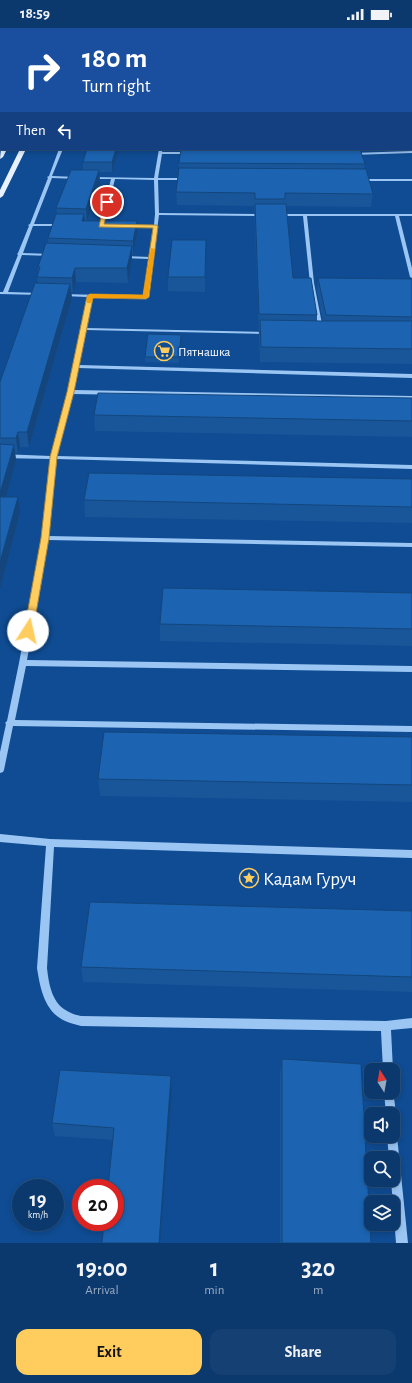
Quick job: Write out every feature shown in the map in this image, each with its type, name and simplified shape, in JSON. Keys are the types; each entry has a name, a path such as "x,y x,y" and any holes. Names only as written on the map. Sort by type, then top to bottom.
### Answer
{"main road":[{"path":"0,196 23,150"}],"street":[{"path":"44,294 2,293 61,150"},
{"path":"59,295 146,297 156,226 156,179 161,151 192,153"},
{"path":"348,154 412,152"},
{"path":"49,177 188,179"},
{"path":"101,226 113,178"},
{"path":"356,180 412,180"},
{"path":"157,214 266,215"},
{"path":"273,215 412,215"},
{"path":"305,215 312,283 321,334 314,334"},
{"path":"397,215 412,277"},
{"path":"30,225 69,226"},
{"path":"93,226 109,226"},
{"path":"124,226 156,226"},
{"path":"19,254 58,255"},
{"path":"120,257 151,258"},
{"path":"312,283 320,283"},
{"path":"0,770 23,663 45,538 54,457 71,392 90,296"},
{"path":"84,329 274,333"},
{"path":"76,366 412,376"},
{"path":"71,392 412,398"},
{"path":"0,456 412,467"},
{"path":"45,538 412,545"},
{"path":"23,663 412,669"},
{"path":"9,723 412,729"},
{"path":"0,838 50,843 412,854"},
{"path":"50,843 42,968 44,987 52,1004 64,1015 81,1021 386,1026 412,1023"},
{"path":"386,1026 388,1063"},
{"path":"393,1143 402,1243"}],"building":[{"path":"87,150 116,150 112,162 83,162"},
{"path":"181,150 360,150 365,164 179,163"},
{"path":"179,168 366,169 373,194 285,193 285,199 255,199 255,193 176,192"},
{"path":"71,170 99,170 86,209 56,208"},
{"path":"255,204 286,204 293,278 311,278 317,315 259,314"},
{"path":"56,214 84,214 82,221 137,221 133,241 48,238"},
{"path":"172,240 206,240 205,277 168,277"},
{"path":"46,243 132,246 127,268 75,268 72,278 37,277 40,267 38,267"},
{"path":"318,278 412,279 412,317 326,315"},
{"path":"35,283 70,284 27,432 18,432 16,438 0,438 0,382"},
{"path":"260,320 412,321 412,349 261,347"},
{"path":"148,334 181,335 179,357 145,357"},
{"path":"98,393 412,398 412,421 94,415"},
{"path":"0,444 14,445 0,493"},
{"path":"89,473 412,479 412,507 84,500"},
{"path":"0,497 18,497 0,562"},
{"path":"163,588 412,593 412,629 160,624"},
{"path":"104,732 412,737 412,785 98,779"},
{"path":"90,902 412,911 412,977 81,967"},
{"path":"282,1059 361,1064 364,1143 365,1143 366,1151 364,1151 364,1187 368,1187 368,1195 364,1195 364,1231 370,1231 371,1243 282,1243"},
{"path":"60,1070 171,1076 159,1243 102,1243 103,1231 124,1231 124,1179 109,1179 114,1128 52,1123"}],"slow traffic":[{"path":"89,301 90,296 146,297 153,249"}],"place":[{"name":"Пятнашка","path":"164,351"},
{"name":"Кадам Гуруч","path":"249,878"}],"route":[{"path":"28,631 45,538 54,457 71,392 90,296 146,297 156,226 101,226 107,202"}]}
